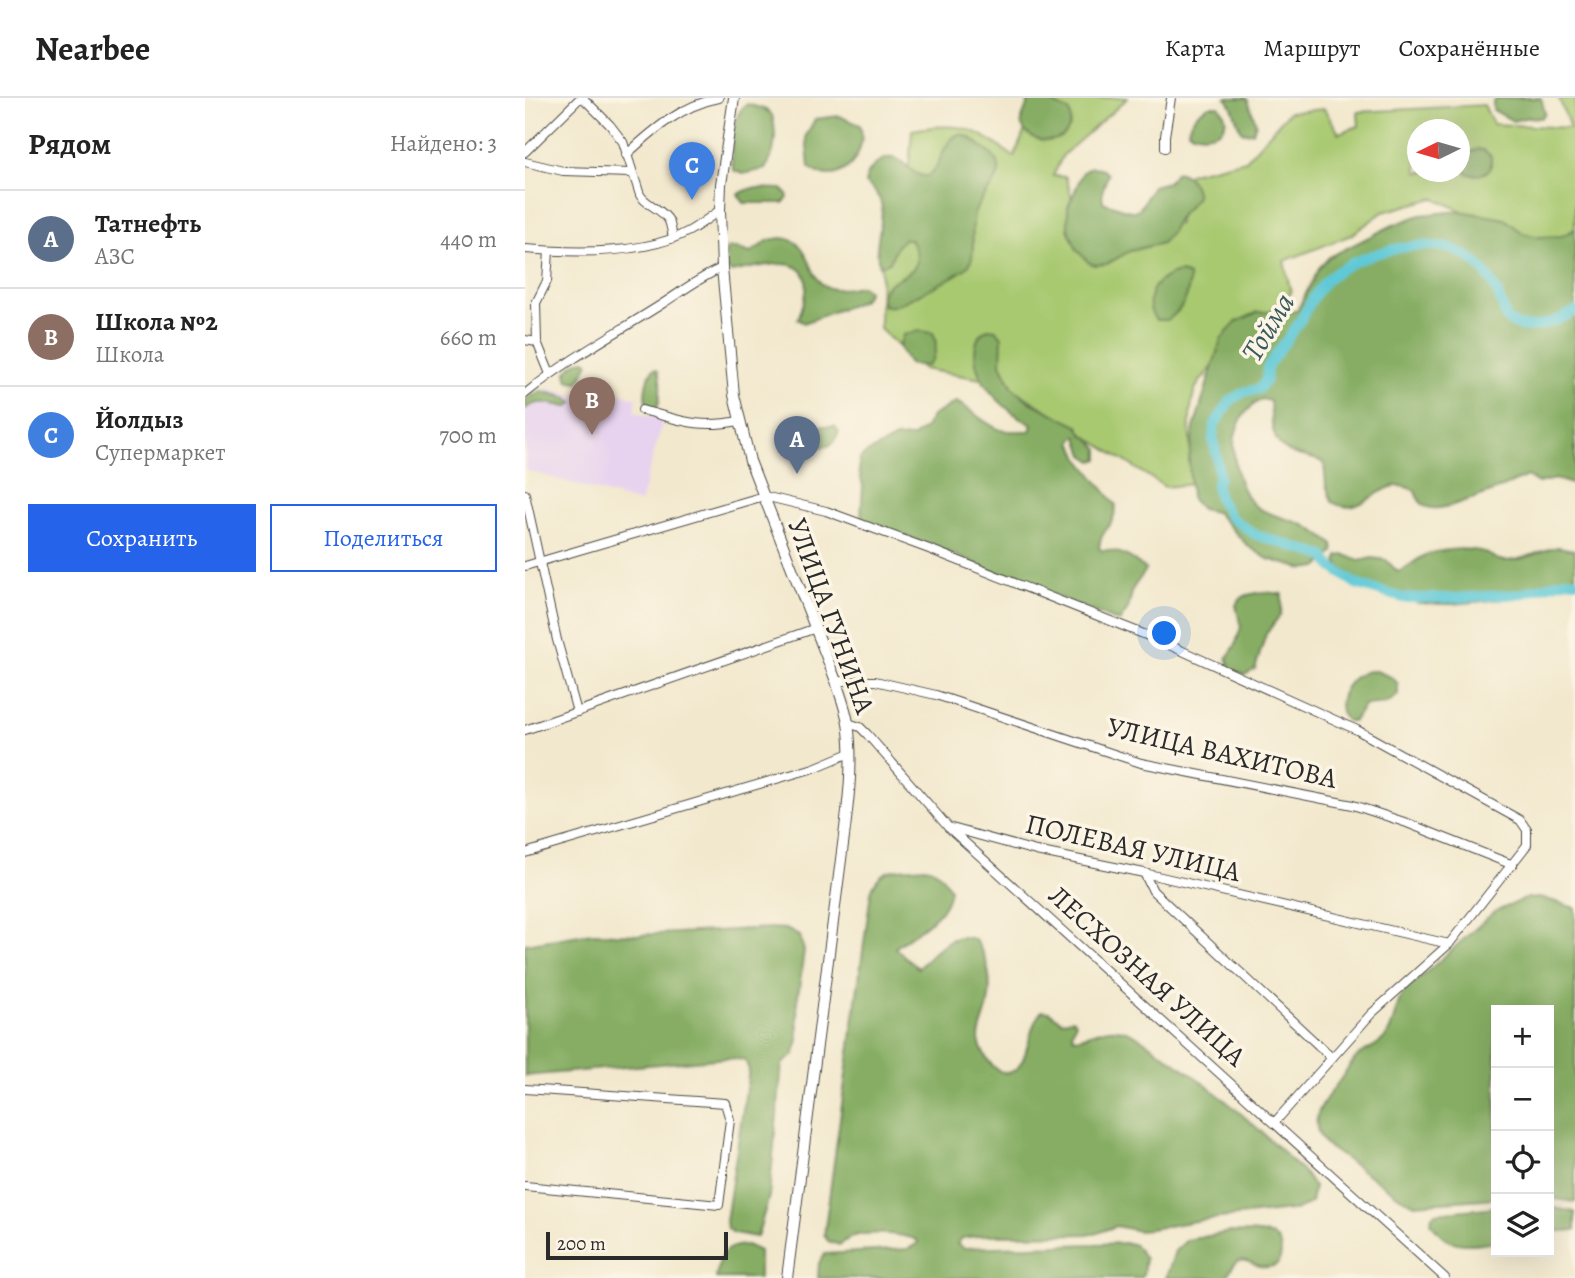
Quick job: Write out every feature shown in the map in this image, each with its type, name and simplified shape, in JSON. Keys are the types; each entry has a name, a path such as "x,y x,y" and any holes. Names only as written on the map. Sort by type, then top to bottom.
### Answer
{"main road":[{"name":"УЛИЦА ГУНИНА","path":"734,98 721,184 720,210 730,366 739,421 750,461 836,681 848,723 850,753 845,833 787,1278"}],"street":[{"path":"525,152 581,98 610,125 623,142 631,173 645,202 664,214 674,238"},
{"path":"626,155 658,125 707,100 719,98"},
{"path":"1165,148 1171,98"},
{"path":"525,162 563,170 631,173"},
{"path":"525,249 586,253 624,249 674,238 720,210"},
{"path":"549,251 547,281 536,303 537,342 550,374"},
{"path":"525,394 589,347 722,268"},
{"path":"525,341 537,342"},
{"path":"642,410 696,424 739,421"},
{"path":"525,494 538,562 577,712"},
{"path":"525,566 764,496 798,502 941,554 1156,639 1357,730 1520,820 1527,830 1528,841 1513,865 1449,944 1371,1014 1275,1122"},
{"path":"525,730 816,628"},
{"name":"УЛИЦА ВАХИТОВА","path":"836,681 875,681 936,695 1141,764 1353,806 1407,823 1513,865"},
{"path":"848,723 860,727 867,734 948,827"},
{"path":"525,853 814,768 850,753"},
{"name":"ПОЛЕВАЯ УЛИЦА","path":"948,827 1036,850 1449,944"},
{"name":"ЛЕСХОЗНАЯ УЛИЦА","path":"948,827 1445,1278"},
{"path":"1144,873 1153,891 1332,1058"},
{"path":"525,1089 725,1103 730,1120 719,1205 525,1186"}],"shaded area":[{"path":"594,386 637,398 634,412 663,420 640,503 525,470 525,405 547,388 589,399"}],"green space":[{"path":"1030,98 1052,98 1057,106 1070,112 1070,124 1066,133 1059,138 1039,140 1024,130 1021,121"},
{"path":"1038,98 1128,98 1063,155 1053,176 1066,177 1079,225 1127,241 1179,224 1178,182 1191,173 1246,160 1289,112 1324,109 1339,133 1359,126 1358,112 1484,105 1493,124 1570,128 1559,98 1575,98 1575,263 1434,198 1383,212 1351,235 1284,261 1291,293 1222,357 1194,392 1190,426 1194,484 1165,487 1004,383 923,369 880,329 881,260 908,179 912,130 956,127 988,139 1014,157"},
{"path":"1226,98 1247,98 1256,123 1253,132 1243,133"},
{"path":"1498,98 1541,98 1545,113 1541,118 1529,117 1513,121 1493,110 1493,102"},
{"path":"748,104 772,115 774,143 765,169 743,174 733,170 732,144 738,116"},
{"path":"1209,106 1219,106 1224,114 1223,127 1212,134 1204,135 1188,131 1195,116"},
{"path":"839,116 860,125 860,148 855,159 840,173 820,173 809,167 806,136 815,119"},
{"path":"959,134 971,139 993,156 999,172 975,212 969,265 945,281 893,306 883,305 882,294 887,286 911,271 916,264 916,254 910,239 904,239 896,247 890,262 880,266 877,255 882,211 875,192 865,183 866,178 877,163 888,158 899,160 915,173 928,176 937,166 949,142"},
{"path":"1483,150 1491,156 1491,168 1479,175 1470,174 1471,152"},
{"path":"1091,167 1100,168 1108,174 1102,192 1103,202 1128,211 1138,210 1153,186 1168,182 1176,172 1191,180 1197,197 1179,217 1162,243 1130,251 1107,264 1095,265 1089,263 1077,250 1068,229 1068,207 1083,172"},
{"path":"752,188 782,189 788,198 783,203 744,203 738,194"},
{"path":"1460,211 1505,219 1523,233 1538,237 1562,236 1575,229 1575,485 1555,479 1538,483 1527,476 1486,494 1439,508 1424,505 1415,491 1403,486 1392,487 1355,506 1344,506 1332,502 1326,485 1324,463 1289,452 1277,441 1272,427 1270,401 1262,399 1245,413 1235,435 1234,455 1238,477 1246,496 1257,507 1309,528 1333,544 1334,552 1318,567 1303,569 1268,559 1248,546 1216,512 1201,509 1191,498 1189,459 1194,428 1221,339 1236,322 1258,312 1297,311 1319,268 1329,257 1391,226 1420,215"},
{"path":"769,240 792,240 799,245 821,283 837,289 862,286 868,291 865,297 859,302 804,323 798,319 806,292 806,278 800,269 780,264 731,272 726,268 728,248 750,253"},
{"path":"1181,272 1189,276 1184,301 1177,312 1167,320 1156,320 1150,304 1153,289 1164,278"},
{"path":"988,329 996,330 1002,337 1001,364 1013,388 1030,402 1078,426 1083,435 1099,449 1099,459 1093,461 1084,455 1078,437 1072,442 1079,458 1116,505 1099,548 1125,555 1146,570 1133,588 1128,609 1119,622 935,547 867,524 861,515 863,486 859,471 860,459 896,438 913,437 925,428 932,416 956,402 1001,430 1030,431 1032,425 991,393 978,370 976,345 980,335"},
{"path":"919,331 933,333 935,337 934,355 927,366 909,364 899,347 903,335"},
{"path":"586,360 589,363 579,382 568,381 566,374 570,369"},
{"path":"654,369 659,373 660,383 656,409 647,405 645,396 647,381"},
{"path":"541,391 568,398 573,403 567,407 540,403 525,409 525,400"},
{"path":"801,420 819,426 835,426 839,432 834,442 828,446 816,447 811,436 785,439 782,437 783,426 789,421"},
{"path":"1558,547 1575,550 1575,583 1543,587 1505,599 1451,604 1419,603 1374,593 1337,562 1338,556 1345,555 1360,561 1372,558 1386,560 1398,572 1426,555 1445,550 1480,551 1505,561"},
{"path":"1263,592 1282,594 1281,614 1266,634 1255,669 1245,675 1231,669 1227,658 1235,646 1241,627 1236,605 1244,597"},
{"path":"1376,671 1393,678 1398,684 1398,695 1386,703 1364,705 1354,721 1347,721 1340,708 1347,686 1358,675"},
{"path":"925,867 934,870 943,878 950,889 948,899 929,923 895,948 918,968 943,944 951,940 966,937 975,940 984,955 990,981 989,999 979,1039 986,1058 996,1069 1009,1072 1020,1065 1037,1017 1042,1011 1049,1012 1062,1021 1073,1019 1076,1022 1072,1032 1074,1038 1111,1029 1128,1032 1144,1040 1197,1079 1235,1108 1270,1140 1304,1173 1314,1187 1311,1202 1299,1209 1201,1220 1139,1231 1116,1226 1095,1234 986,1235 962,1238 957,1244 964,1248 1128,1243 1135,1245 1145,1258 1143,1275 1140,1278 818,1278 819,1263 825,1254 908,1249 918,1243 917,1240 904,1236 868,1234 854,1236 839,1245 828,1241 824,1235 871,892 875,883 885,873"},
{"path":"1527,898 1543,898 1575,908 1575,1202 1554,1199 1554,1005 1491,1005 1491,1198 1414,1204 1327,1146 1317,1128 1319,1112 1354,1059 1387,1035 1402,994 1494,912"},
{"path":"786,929 799,936 804,950 797,1003 798,1040 794,1055 782,1064 769,1196 757,1237 734,1233 727,1229 726,1221 749,1070 745,1060 727,1058 525,1076 525,944 592,933 639,935"},
{"path":"1491,1207 1491,1242 1459,1244 1444,1237 1431,1222 1435,1213"},
{"path":"1554,1208 1575,1212 1575,1230 1554,1232"},
{"path":"1230,1232 1268,1234 1275,1238 1280,1244 1281,1252 1278,1264 1262,1267 1243,1260 1237,1261 1227,1278 1166,1278 1175,1251 1187,1240"},
{"path":"746,1245 759,1251 759,1278 716,1278 723,1253 732,1247"}],"waterway":[{"name":"Тойма","path":"1575,311 1541,325 1531,327 1513,324 1506,318 1499,296 1489,278 1465,255 1449,248 1412,246 1367,257 1337,271 1321,287 1267,368 1266,380 1259,389 1244,392 1230,401 1214,426 1213,440 1219,477 1216,485 1219,498 1230,517 1256,535 1324,556 1332,567 1356,584 1403,598 1455,598 1520,594 1566,580 1575,581"}],"place":[{"name":"Йолдыз","path":"692,200"},
{"name":"Школа №2","path":"592,435"},
{"name":"Татнефть","path":"797,474"}]}
